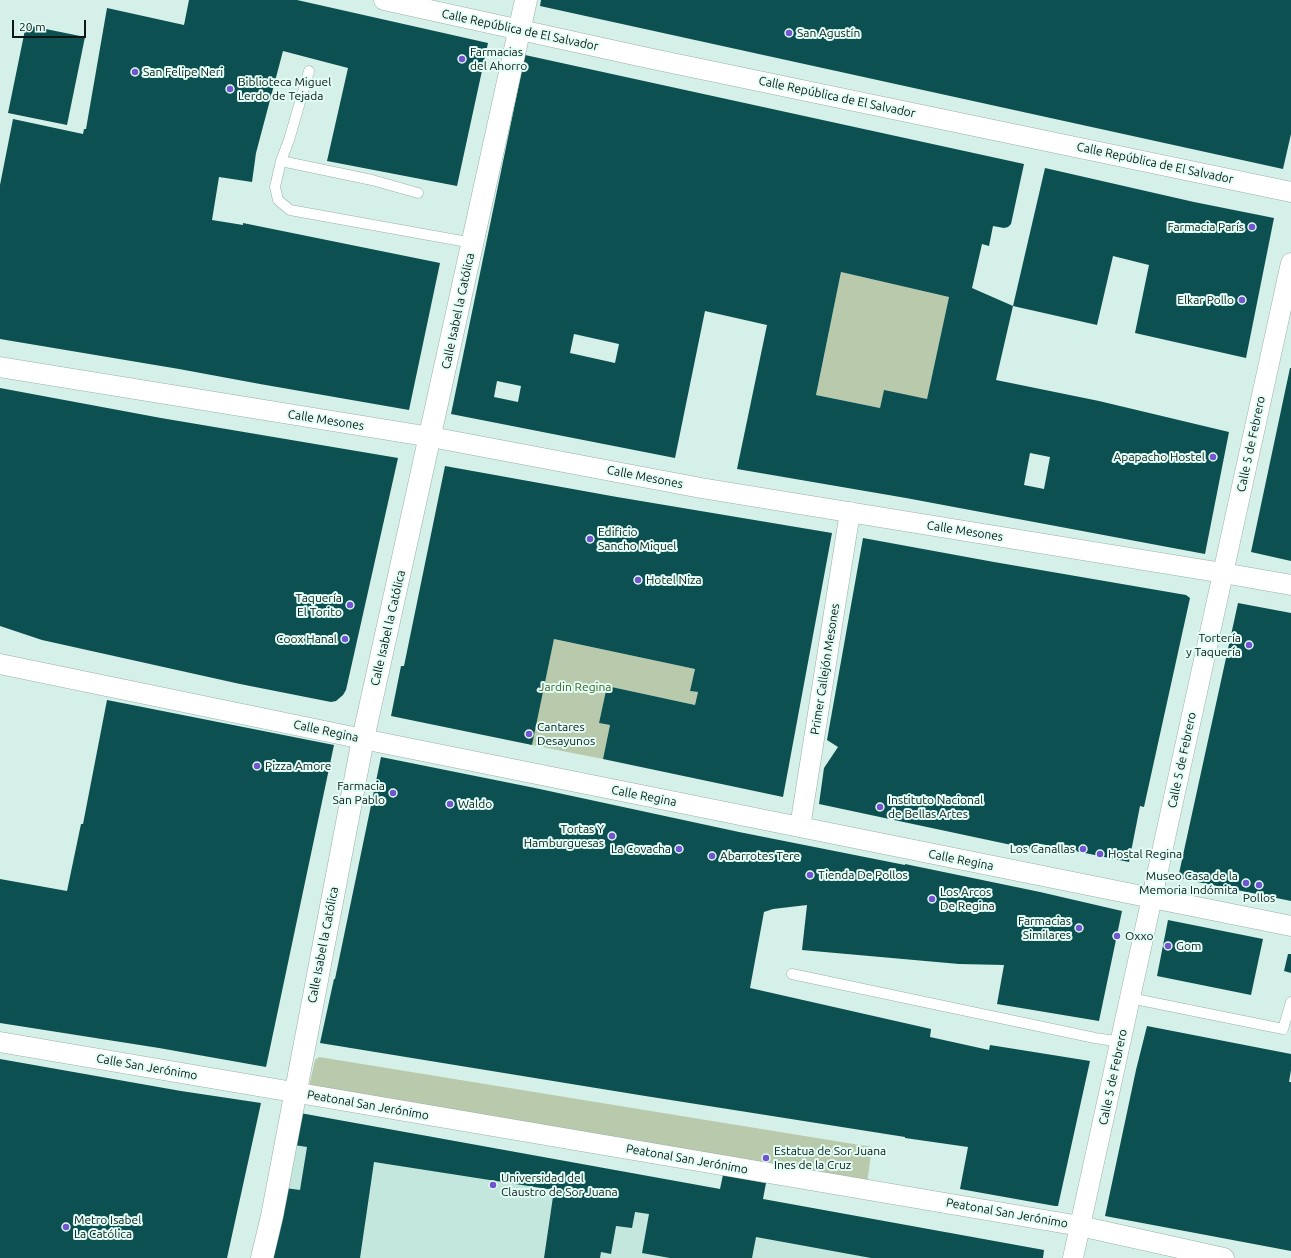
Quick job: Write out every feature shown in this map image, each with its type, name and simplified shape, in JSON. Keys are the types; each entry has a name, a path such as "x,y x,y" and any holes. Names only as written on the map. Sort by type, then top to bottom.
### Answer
{"street":[{"name":"Calle República de El Salvador","path":"384,0 648,58 1291,192"},
{"name":"Calle Isabel la Católica","path":"262,1258 272,1216 363,739 431,437 526,0"},
{"name":"Calle 5 de Febrero","path":"1073,1258 1291,263"},
{"name":"Calle Mesones","path":"0,367 431,437 701,488 1291,585"},
{"name":"Primer Callejón Mesones","path":"800,827 850,512"},
{"name":"Calle Regina","path":"0,655 9,666 1291,926"},
{"name":"Calle San Jerónimo","path":"0,1042 295,1092"},
{"name":"Peatonal San Jerónimo","path":"295,1092 1080,1226"},
{"path":"1080,1226 1224,1258"}],"lane":[{"path":"309,71 275,187 278,200 290,210 473,243"},
{"path":"282,161 378,182 418,193"},
{"path":"792,974 1095,1038 1121,1042"},
{"path":"1130,998 1284,1029 1291,1002"}],"shaded area":[{"name":"Universidad del Claustro de Sor Juana","path":"300,1113 720,1189 723,1175 763,1199 1044,1250 1043,1258 272,1258"}],"green space":[{"path":"841,272 949,297 927,399 884,391 880,408 816,395"},
{"name":"Jardin Regina","path":"554,639 695,669 690,691 698,692 695,705 607,686 599,723 610,725 603,759 532,745"},
{"path":"319,1057 872,1147 865,1198 307,1096 315,1060"}],"building":[{"path":"189,0 297,0 488,43 457,186 327,161 348,68 283,51 256,153 252,182 219,177 212,220 243,225 243,223 440,263 409,410 0,339 0,185 13,119 83,134 84,129 86,129 107,8 184,25"},
{"path":"541,0 1291,0 1291,134 1283,169 540,6"},
{"path":"26,25 85,37 67,125 8,113"},
{"path":"525,55 1024,164 1011,224 1004,228 993,226 989,246 982,244 972,288 1013,306 996,380 1099,401 1229,432 1205,554 906,498 737,469 767,325 705,311 675,458 451,414","holes":["841,272 949,297 927,399 884,390 880,408 816,395","574,334 619,344 615,363 570,353","497,381 521,386 518,402 494,397","1030,453 1050,457 1044,489 1024,485"]},
{"path":"1045,168 1194,202 1274,218 1246,358 1135,333 1149,265 1113,256 1097,325 1013,306"},
{"path":"1291,368 1291,561 1251,552"},
{"path":"0,388 161,418 398,458 346,690 343,695 336,701 331,702 240,684 42,640 0,626"},
{"path":"445,466 617,497 832,533 783,797 603,759 610,725 599,723 607,686 695,705 698,692 690,691 695,669 554,639 532,745 391,716 401,666 404,666"},
{"path":"863,538 1186,595 1190,598 1144,807 1140,806 1129,862 1036,843 1035,850 819,804 824,768 838,747 827,740"},
{"path":"1238,603 1291,613 1291,901 1178,878"},
{"path":"107,700 334,745 266,1067 159,1048 0,1023 0,879 67,891 81,824 83,824"},
{"path":"381,757 535,788 739,832 1040,892 1122,911 1099,1021 997,1004 1004,965 959,964 802,950 807,905 773,909 764,912 750,988 931,1029 930,1037 989,1050 990,1045 1090,1061 1058,1206 960,1189 968,1147 320,1043 335,979"},
{"path":"1168,920 1263,939 1251,995 1157,976"},
{"path":"1288,954 1291,954 1291,973 1284,971"},
{"path":"1147,1026 1291,1054 1289,1082 1291,1082 1291,1251 1105,1216 1136,1070"},
{"path":"0,1059 181,1091 261,1103 227,1258 0,1258"},
{"name":"Universidad del Claustro de Sor Juana","path":"300,1113 720,1189 723,1175 766,1183 763,1199 1044,1250 1043,1258 871,1258 756,1237 752,1258 670,1258 642,1253 649,1214 635,1212 632,1228 616,1226 611,1254 601,1252 600,1258 544,1258 554,1190 374,1162 360,1258 272,1258 285,1188 300,1190 307,1147 294,1145"}],"place":[{"name":"San Agustín","path":"789,33"},
{"name":"Farmacias del Ahorro","path":"462,59"},
{"name":"San Felipe Neri","path":"135,72"},
{"name":"Biblioteca Miguel Lerdo de Tejada","path":"230,89"},
{"name":"Farmacia París","path":"1252,227"},
{"name":"Elkar Pollo","path":"1242,300"},
{"name":"Apapacho Hostel","path":"1213,457"},
{"name":"Edificio Sancho Miquel","path":"590,539"},
{"name":"Hotel Niza","path":"638,580"},
{"name":"Taquería El Torito","path":"350,605"},
{"name":"Coox Hanal","path":"345,639"},
{"name":"Tortería y Taquería","path":"1249,645"},
{"name":"Cantares Desayunos","path":"529,734"},
{"name":"Pizza Amore","path":"257,766"},
{"name":"Farmacia San Pablo","path":"393,793"},
{"name":"Waldo","path":"450,804"},
{"name":"Instituto Nacional de Bellas Artes","path":"880,807"},
{"name":"Tortas Y Hamburguesas","path":"612,836"},
{"name":"La Covacha","path":"679,849"},
{"name":"Los Canallas","path":"1083,849"},
{"name":"Hostal Regina","path":"1100,854"},
{"name":"Abarrotes Tere","path":"712,856"},
{"name":"Tienda De Pollos","path":"810,875"},
{"name":"Museo Casa de la Memoria Indómita","path":"1246,883"},
{"name":"Pollos","path":"1259,885"},
{"name":"Los Arcos De Regina","path":"932,899"},
{"name":"Farmacias Similares","path":"1079,928"},
{"name":"Oxxo","path":"1117,936"},
{"name":"Gom","path":"1168,946"},
{"name":"Estatua de Sor Juana Ines de la Cruz","path":"766,1158"},
{"name":"Universidad del Claustro de Sor Juana","path":"493,1185"},
{"name":"Metro Isabel La Católica","path":"66,1227"}]}
